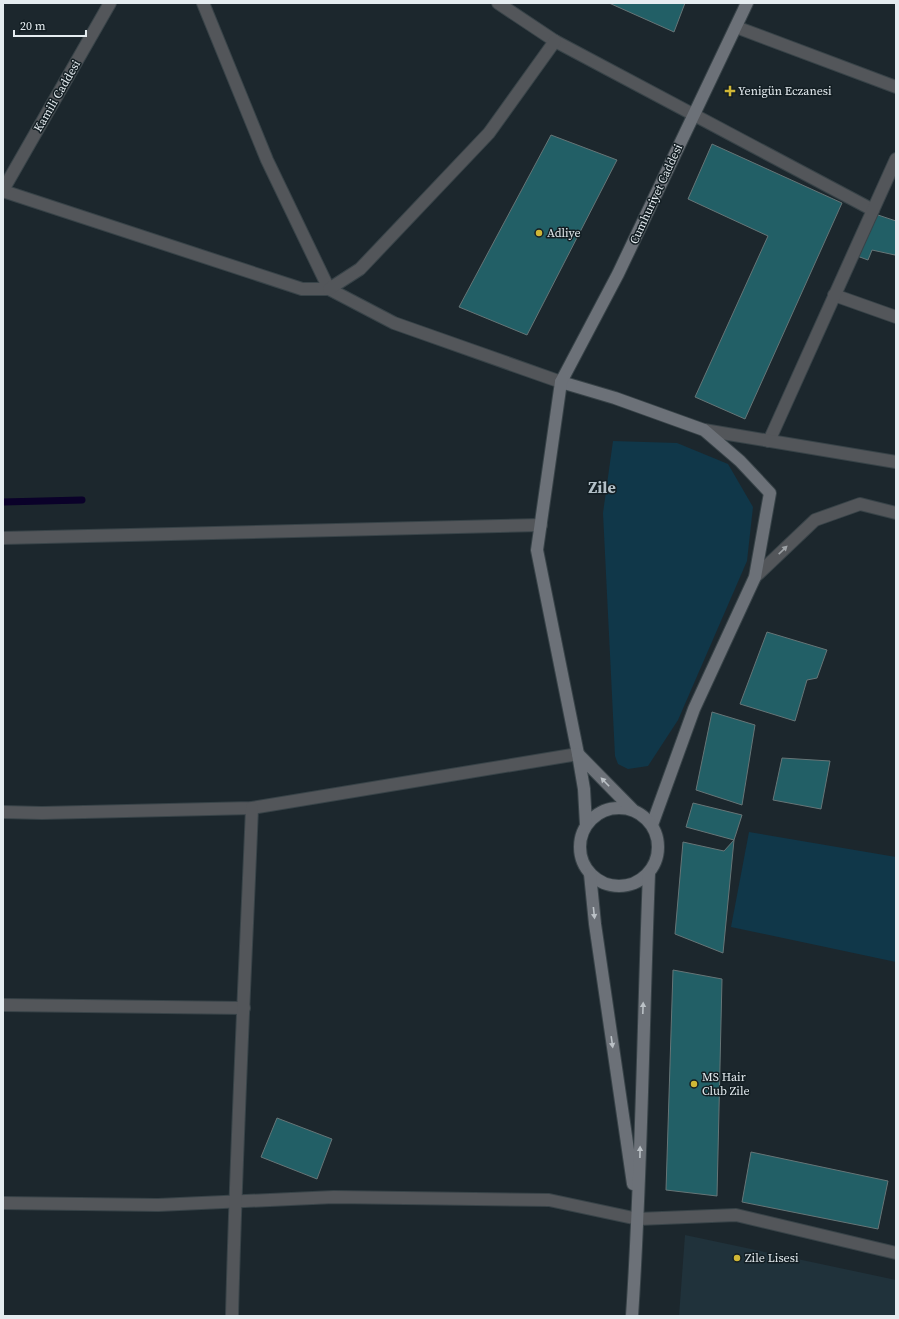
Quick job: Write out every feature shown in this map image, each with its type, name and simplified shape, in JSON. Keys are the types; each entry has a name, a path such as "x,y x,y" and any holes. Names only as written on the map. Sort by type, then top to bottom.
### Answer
{"main road":[{"name":"Cumhuriyet Caddesi","path":"586,825 584,789 578,754 537,550 561,382 618,274 747,3"},
{"path":"561,382 615,398 704,430 740,461 770,494 755,577 694,709 652,825"},
{"path":"578,754 632,809"},
{"path":"619,807 632,809 644,815 652,825 658,837 659,850 656,862 649,873 638,882 626,886 613,886 600,882 590,874 583,863 580,850 581,837 586,825 595,816 607,809 619,807"},
{"path":"632,1316 638,1219 643,1022 649,873"},
{"path":"590,874 595,924 638,1219"}],"street":[{"name":"Kamili Caddesi","path":"3,190 110,3"},
{"path":"203,3 267,160 329,289"},
{"path":"498,3 555,41 873,210"},
{"path":"736,27 896,86"},
{"path":"329,289 360,268 489,133 555,41"},
{"path":"769,441 896,159"},
{"path":"3,190 302,289 329,289 394,323 561,382"},
{"path":"834,295 896,317"},
{"path":"704,430 896,462"},
{"path":"755,577 815,520 860,504 896,513"},
{"path":"3,538 541,525"},
{"path":"3,812 42,813 252,808 578,754"},
{"path":"232,1316 234,1202 252,808"},
{"path":"3,1005 244,1008"},
{"path":"3,1203 158,1205 334,1197 549,1200 638,1219 736,1215 896,1253"}],"shaded area":[{"path":"613,441 677,443 728,464 753,507 747,561 678,720 648,766 628,769 618,764 615,756 603,513"},
{"path":"749,832 896,857 896,962 731,927"},
{"name":"Zile Lisesi","path":"685,1235 896,1280 896,1316 679,1316"}],"building":[{"path":"609,3 685,3 674,32"},
{"name":"Adliye","path":"551,135 617,160 527,335 459,307"},
{"path":"712,144 842,203 745,419 695,397 768,236 688,199"},
{"path":"875,214 896,221 896,253 895,255 872,250 868,260 857,256"},
{"path":"767,632 827,650 817,678 807,680 795,721 740,704"},
{"path":"712,712 755,725 742,805 696,790"},
{"path":"782,758 830,761 821,809 773,800"},
{"path":"693,803 742,815 734,840 686,827"},
{"path":"734,840 723,953 675,934 683,842 724,851"},
{"name":"MS Hair Club Zile","path":"673,970 722,979 717,1196 666,1190"},
{"path":"277,1118 332,1139 317,1179 261,1157"},
{"path":"751,1152 888,1181 878,1229 742,1202"}],"waterway":[{"path":"3,502 82,500"}],"place":[{"name":"Yenigün Eczanesi","path":"730,91"},
{"name":"Adliye","path":"539,233"},
{"name":"MS Hair Club Zile","path":"694,1084"},
{"name":"Zile Lisesi","path":"737,1258"}],"district":[{"name":"Zile","path":"602,487"}]}
